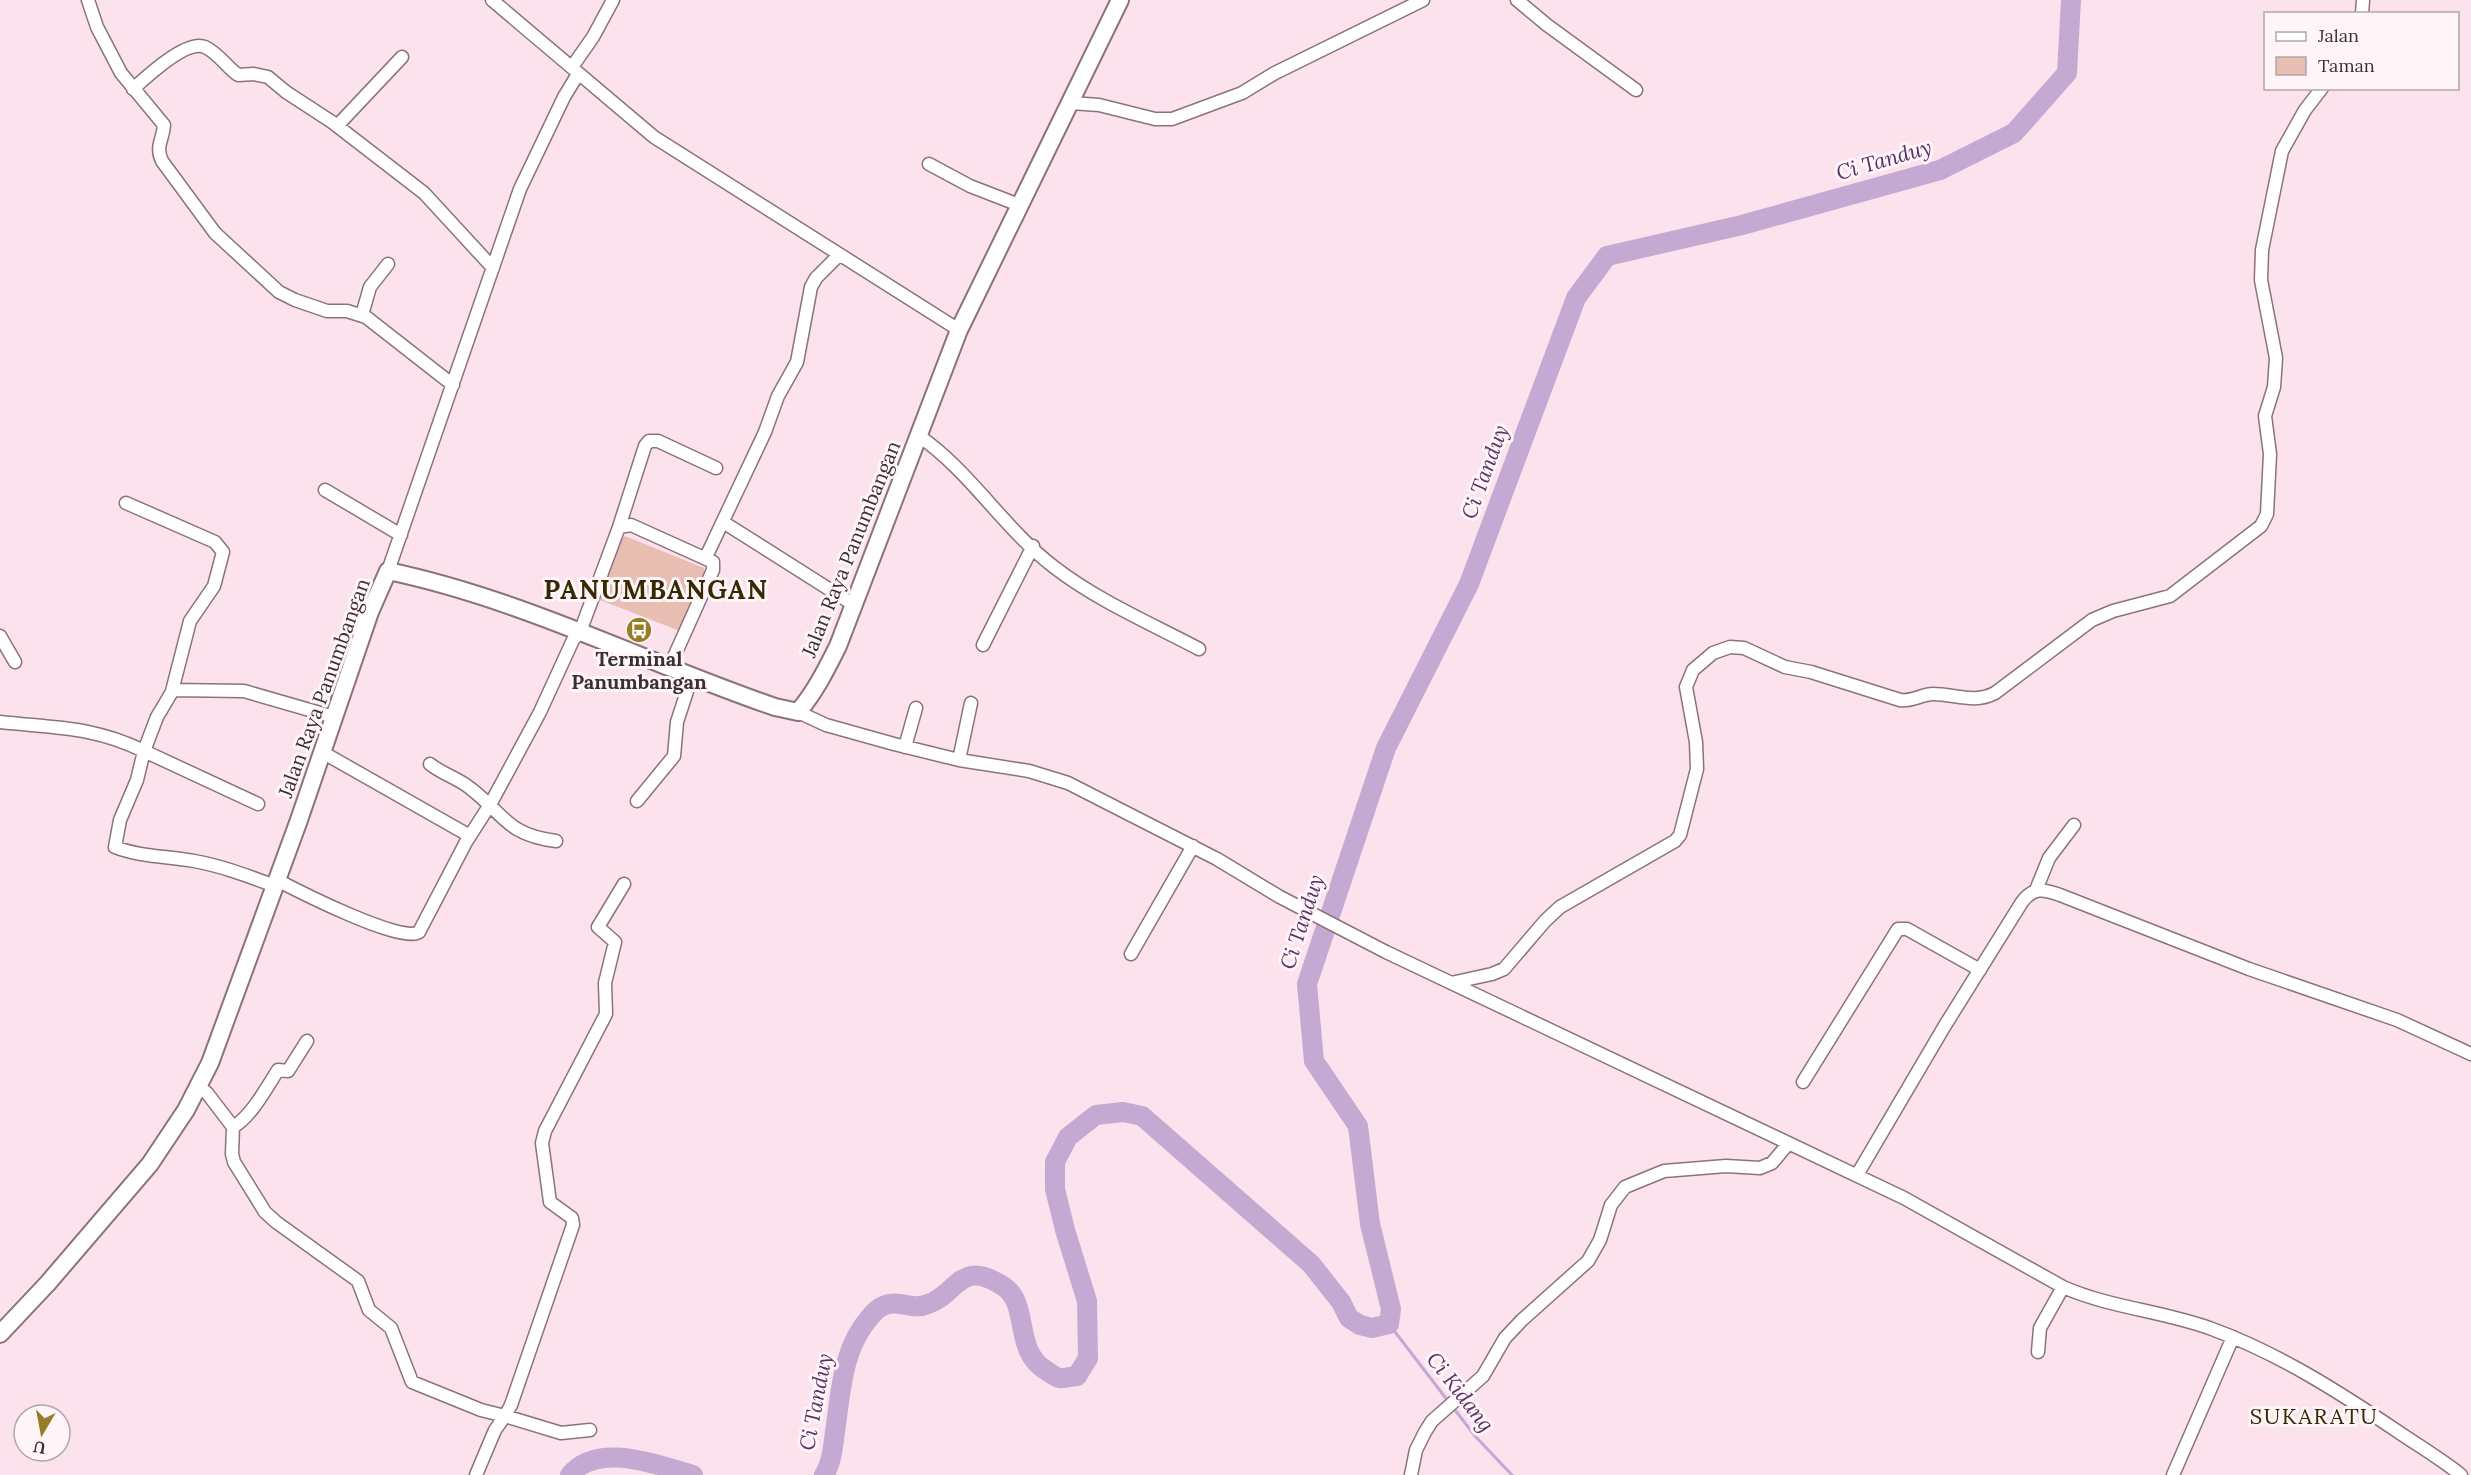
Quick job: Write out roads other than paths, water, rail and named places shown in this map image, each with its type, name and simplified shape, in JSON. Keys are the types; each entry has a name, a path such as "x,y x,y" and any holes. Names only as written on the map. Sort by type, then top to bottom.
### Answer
{"main road":[{"name":"Jalan Raya Panumbangan","path":"0,1334 48,1283 150,1164 186,1110 214,1053 370,612 388,571 452,587 580,632 775,707 798,712 825,673 854,605 959,330 1120,0"}],"street":[{"path":"492,0 654,137 959,330"},
{"path":"388,571 520,189 575,70 613,0"},
{"path":"1071,103 1099,105 1155,118 1172,119 1183,116 1242,93 1275,73 1423,0"},
{"path":"1517,0 1547,25 1636,90"},
{"path":"90,1 97,27 122,73 164,125 158,146 158,153 162,161 215,232 279,292 327,311 347,311 362,315 453,385"},
{"path":"133,89 166,61 194,46 210,50 238,75 254,74 267,77 337,126 424,193 494,268"},
{"path":"337,126 402,57"},
{"path":"1451,983 1499,972 1560,907 1675,841 1680,835 1697,769 1696,742 1686,694 1688,679 1697,664 1721,648 1744,648 1785,667 1811,672 1900,700 1908,701 1931,694 1980,699 1995,693 2092,620 2113,610 2170,596 2261,526 2267,514 2270,454 2265,416 2274,387 2276,358 2261,280 2262,250 2282,151 2305,110 2320,90"},
{"path":"929,164 970,186 1019,205"},
{"path":"706,557 765,432 778,396 797,362 811,286 839,255"},
{"path":"362,315 370,287 388,264"},
{"path":"919,436 948,459 1053,567 1092,593 1199,649"},
{"path":"126,503 215,542 223,552 214,586 190,621 172,691 157,717 144,751 137,780 120,820 116,848 167,859 190,860 220,866 276,883 324,905 395,931 416,935 422,928 470,836 490,805 540,712 573,640 580,632 619,527 647,442 658,441 716,468"},
{"path":"325,490 401,535"},
{"path":"723,522 854,605"},
{"path":"619,527 631,525 713,562 714,567 669,668"},
{"path":"983,645 1032,546"},
{"path":"0,636 15,662"},
{"path":"637,801 674,756 677,722 692,676"},
{"path":"172,691 244,691 334,717"},
{"path":"959,760 971,703"},
{"path":"905,747 916,708"},
{"path":"798,712 826,725 905,747 959,760 1007,766 1051,776 1193,846 1280,897 1386,952 1904,1198 2063,1287 2116,1305 2180,1318 2232,1337 2358,1404 2461,1475"},
{"path":"0,722 85,729 114,737 258,804"},
{"path":"322,752 470,836"},
{"path":"430,764 470,787 517,830 530,837 556,841"},
{"path":"2036,890 2049,858 2074,825"},
{"path":"1131,954 1193,846"},
{"path":"476,1475 495,1430 511,1405 573,1225 572,1218 550,1202 542,1143 545,1131 606,1014 605,983 615,942 598,927 624,884"},
{"path":"1857,1175 2022,902 2036,890 2060,895 2249,969 2397,1020 2471,1054"},
{"path":"1803,1082 1898,930 1907,929 1980,970"},
{"path":"233,1126 239,1123 262,1096 278,1070 288,1071 307,1041"},
{"path":"198,1086 207,1093 233,1126 233,1157 265,1212 358,1281 369,1310 391,1328 412,1382 481,1410 527,1425 561,1433 590,1430"},
{"path":"1411,1475 1416,1450 1432,1421 1487,1370 1505,1338 1537,1304 1588,1261 1600,1240 1611,1206 1624,1187 1664,1171 1726,1166 1766,1166 1788,1144"},
{"path":"2038,1352 2040,1328 2063,1287"},
{"path":"2173,1475 2232,1337"}],"waterway":[{"name":"Ci Tanduy","path":"824,1475 832,1454 841,1386 848,1357 861,1329 873,1313 884,1306 892,1304 925,1305 938,1299 968,1277 988,1278 1003,1286 1017,1304 1025,1340 1036,1362 1057,1377 1077,1376 1088,1358 1087,1301 1055,1189 1055,1162 1068,1137 1096,1115 1123,1112 1142,1116 1311,1264 1341,1302 1349,1318 1360,1325 1372,1328 1389,1324 1391,1309 1370,1224 1358,1126 1314,1061 1307,984 1386,748 1469,584 1576,298 1607,256 1742,225 1940,170 2014,133 2067,73 2071,0"},
{"name":"Ci Kidang","path":"1389,1324 1448,1401"},
{"name":"Ci Kidang","path":"1452,1406 1475,1436 1512,1475"},
{"name":"Ci Tanduy","path":"570,1475 582,1465 596,1459 612,1457 629,1458 693,1475"}],"place":[{"name":"Terminal Panumbangan","path":"639,630"}],"district":[{"name":"PANUMBANGAN","path":"656,590"},
{"name":"SUKARATU","path":"2314,1416"}]}
